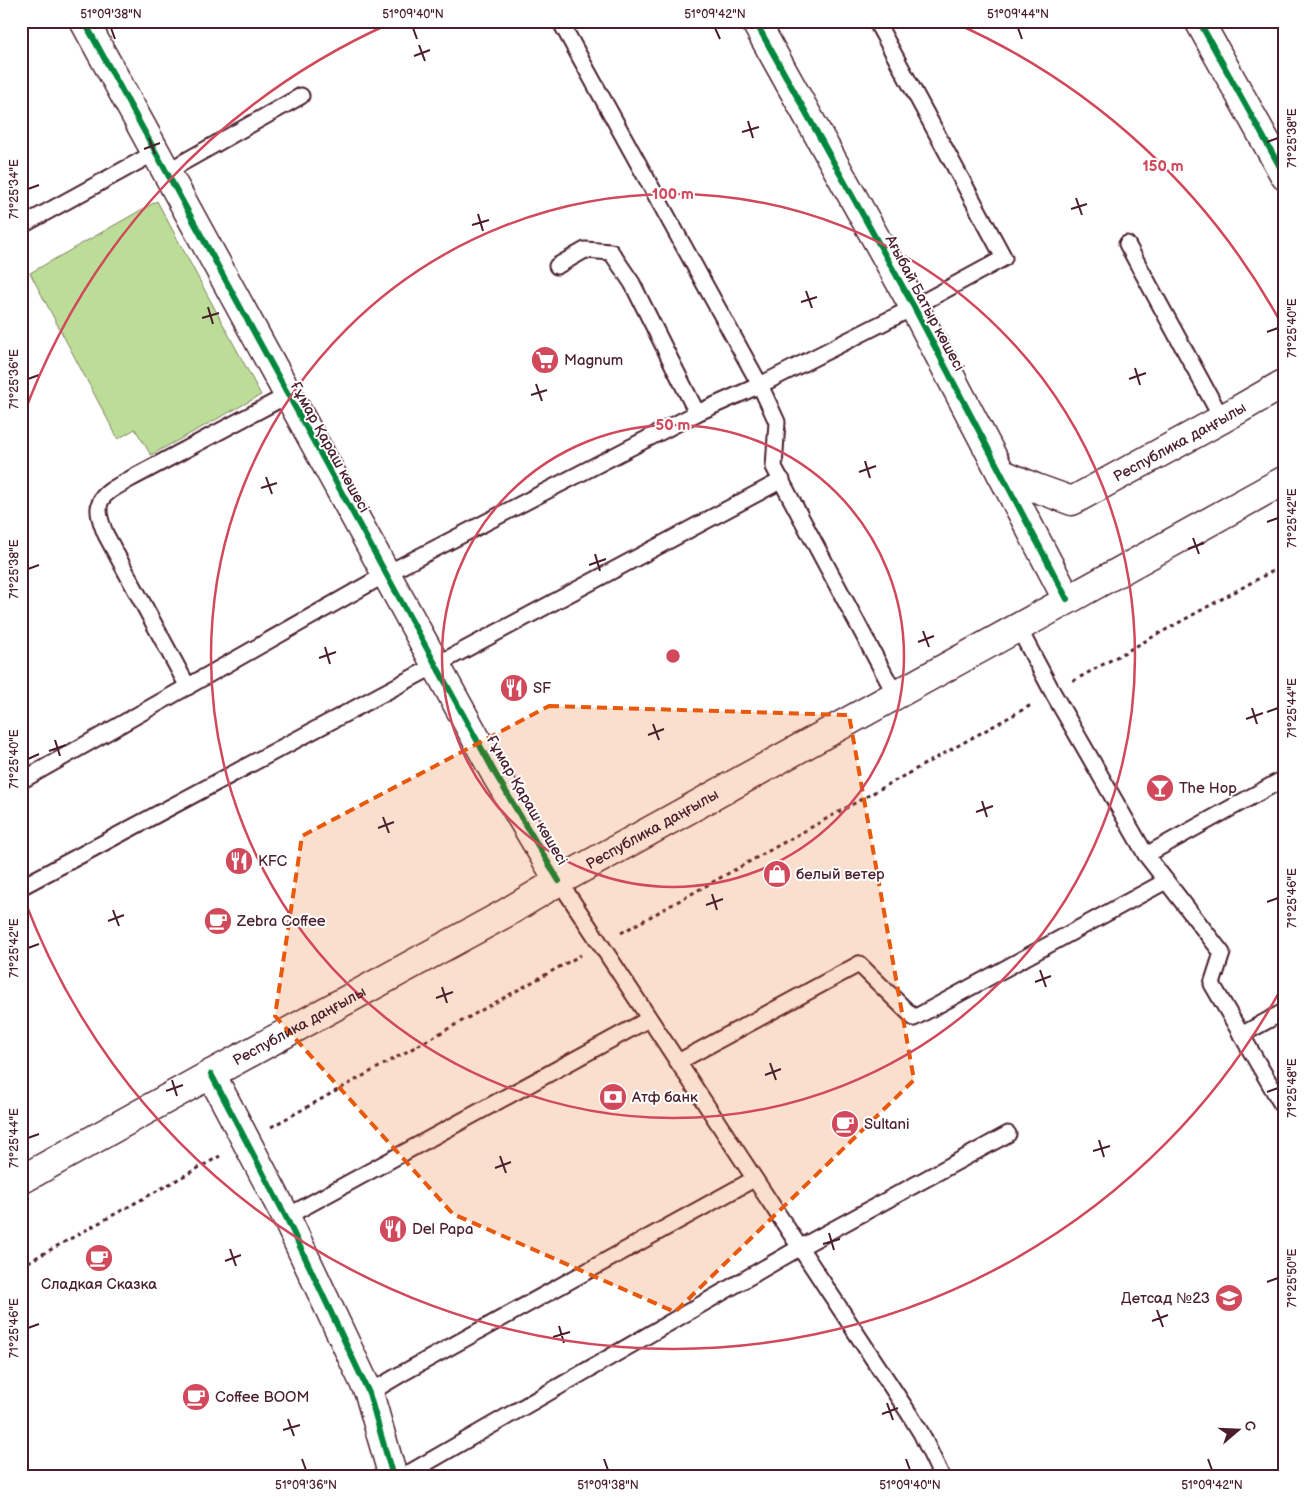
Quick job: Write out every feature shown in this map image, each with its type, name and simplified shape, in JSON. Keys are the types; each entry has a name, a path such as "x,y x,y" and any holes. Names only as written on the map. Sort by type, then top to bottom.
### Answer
{"street":[{"name":"Ғұмар Қараш көшесі","path":"84,21 496,775 559,881"},
{"name":"Ағыбай Батыр көшесі","path":"755,21 914,307 1001,473 1060,604"},
{"path":"1199,21 1285,176"},
{"name":"Республика даңғылы","path":"1001,473 1072,501 1285,383"},
{"name":"Республика даңғылы","path":"21,1180 506,913 559,881 895,694 1285,480"},
{"path":"211,1074 286,1217 369,1393 393,1477"}],"lane":[{"path":"560,21 760,385 778,422 774,466 895,694"},
{"path":"21,781 386,574 697,413 760,385 914,307 1004,258 876,21"},
{"path":"21,226 301,96"},
{"path":"1127,244 1222,419"},
{"path":"557,266 585,250 611,252 632,283 697,413"},
{"path":"188,687 106,535 99,518 100,500 108,492 132,478 288,395"},
{"path":"21,887 782,480"},
{"path":"1018,627 1146,855 1222,953 1212,984 1285,1110"},
{"path":"1146,855 1285,778"},
{"path":"559,881 910,1415 921,1433 942,1477"},
{"path":"678,1062 859,964 914,1018 1166,881"},
{"path":"1241,1035 1285,1011"},
{"path":"286,1217 649,1019"},
{"path":"402,1477 800,1248 1008,1134"},
{"path":"369,1393 754,1179"}],"path":[{"path":"21,1266 1285,564"}],"highlighted area":[{"path":"549,706 849,715 914,1080 675,1312 453,1214 275,1016 302,836"}],"green space":[{"path":"157,201 261,395 151,455 135,429 118,439 30,273"}],"cycle path":[{"path":"84,21 496,775 559,881"},
{"path":"755,21 914,307 1067,599"},
{"path":"1199,21 1285,176"},
{"path":"211,1074 286,1217 369,1393 393,1477"}],"place":[{"name":"Magnum","path":"545,360"},
{"name":"SF","path":"514,688"},
{"name":"The Hop","path":"1160,788"},
{"name":"KFC","path":"239,861"},
{"name":"белый ветер","path":"777,874"},
{"name":"Zebra Coffee","path":"218,921"},
{"name":"Атф банк","path":"613,1097"},
{"name":"Sultani","path":"845,1124"},
{"name":"Del Papa","path":"393,1229"},
{"name":"Сладкая Сказка","path":"99,1258"},
{"name":"Детсад №23","path":"1229,1298"},
{"name":"Coffee BOOM","path":"196,1397"}]}
